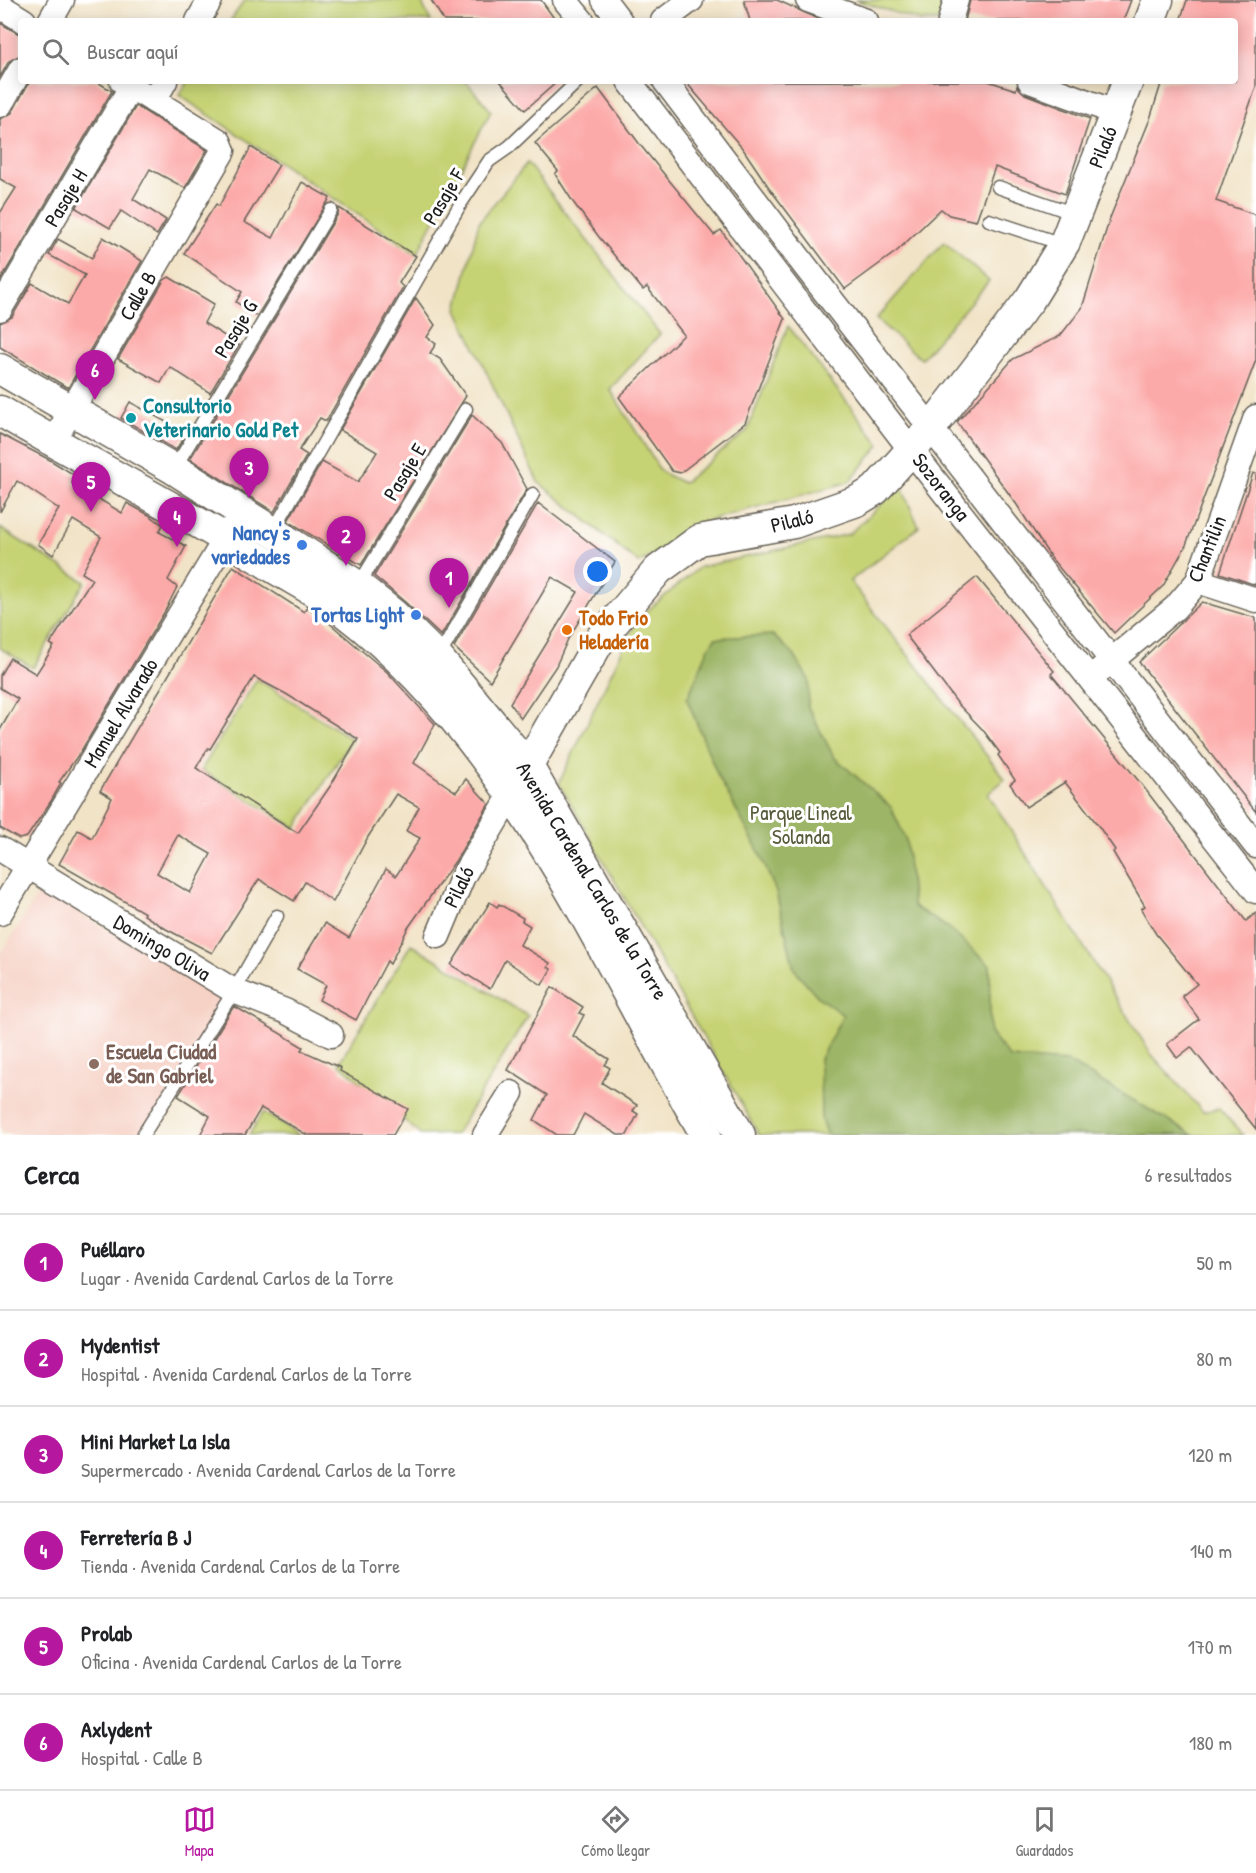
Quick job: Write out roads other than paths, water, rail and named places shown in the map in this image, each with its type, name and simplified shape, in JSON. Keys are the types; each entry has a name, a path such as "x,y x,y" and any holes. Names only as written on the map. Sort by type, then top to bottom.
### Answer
{"street":[{"path":"52,18 62,0"},
{"path":"200,18 210,0"},
{"path":"565,0 580,18"},
{"path":"604,0 618,18"},
{"path":"667,18 691,0"},
{"path":"808,0 858,18"},
{"path":"951,18 956,0"},
{"path":"1151,18 1158,0"},
{"path":"0,6 19,18"},
{"path":"0,105 18,74"},
{"path":"126,84 160,91"},
{"name":"Pasaje H","path":"0,309 126,84"},
{"name":"Sozoranga","path":"631,84 911,450 1256,891"},
{"name":"Sozoranga","path":"667,84 805,266 1256,846"},
{"path":"1038,84 1117,113"},
{"name":"Pilaló","path":"438,936 463,876 512,792 529,768 602,638 658,570 699,540 794,523 857,501 875,490 931,428 1030,299 1063,245 1127,84"},
{"name":"Calle B","path":"53,442 223,151 219,141 160,91"},
{"path":"782,281 805,266"},
{"name":"Avenida Cardenal Carlos de la Torre","path":"0,369 174,469 358,586 394,615 438,658 529,768 740,1135"},
{"name":"Avenida Cardenal Carlos de la Torre","path":"0,411 226,538 342,610 399,658 448,712 512,792 706,1135"},
{"name":"Chantilin","path":"1091,678 1175,608 1198,581 1256,417"},
{"name":"Manuel Alvarado","path":"0,913 241,513"},
{"path":"1198,581 1256,600"},
{"name":"Domingo Oliva","path":"0,849 234,991 285,1011 331,1035"},
{"path":"485,1135 511,1093"}],"lane":[{"name":"Pasaje F","path":"273,531 472,186 489,161 508,147 575,84"},
{"path":"998,187 1076,214"},
{"name":"Pasaje G","path":"174,469 331,210"},
{"path":"990,220 1063,245"},
{"name":"Pasaje E","path":"358,586 466,410"},
{"path":"438,658 533,494"},
{"path":"143,1135 234,991 277,916"}],"place":[{"name":"Axlydent","path":"95,400"},
{"name":"Consultorio Veterinario Gold Pet","path":"131,418"},
{"name":"Mini Market La Isla","path":"249,498"},
{"name":"Prolab","path":"91,512"},
{"name":"Nancy's variedades","path":"302,545"},
{"name":"Ferretería B J","path":"177,547"},
{"name":"Mydentist","path":"346,566"},
{"name":"Puéllaro","path":"449,608"},
{"name":"Tortas Light","path":"416,615"},
{"name":"Todo Frio Heladería","path":"567,630"},
{"name":"Escuela Ciudad de San Gabriel","path":"94,1064"}],"park label":[{"name":"Parque Lineal Solanda","path":"801,825"}]}
